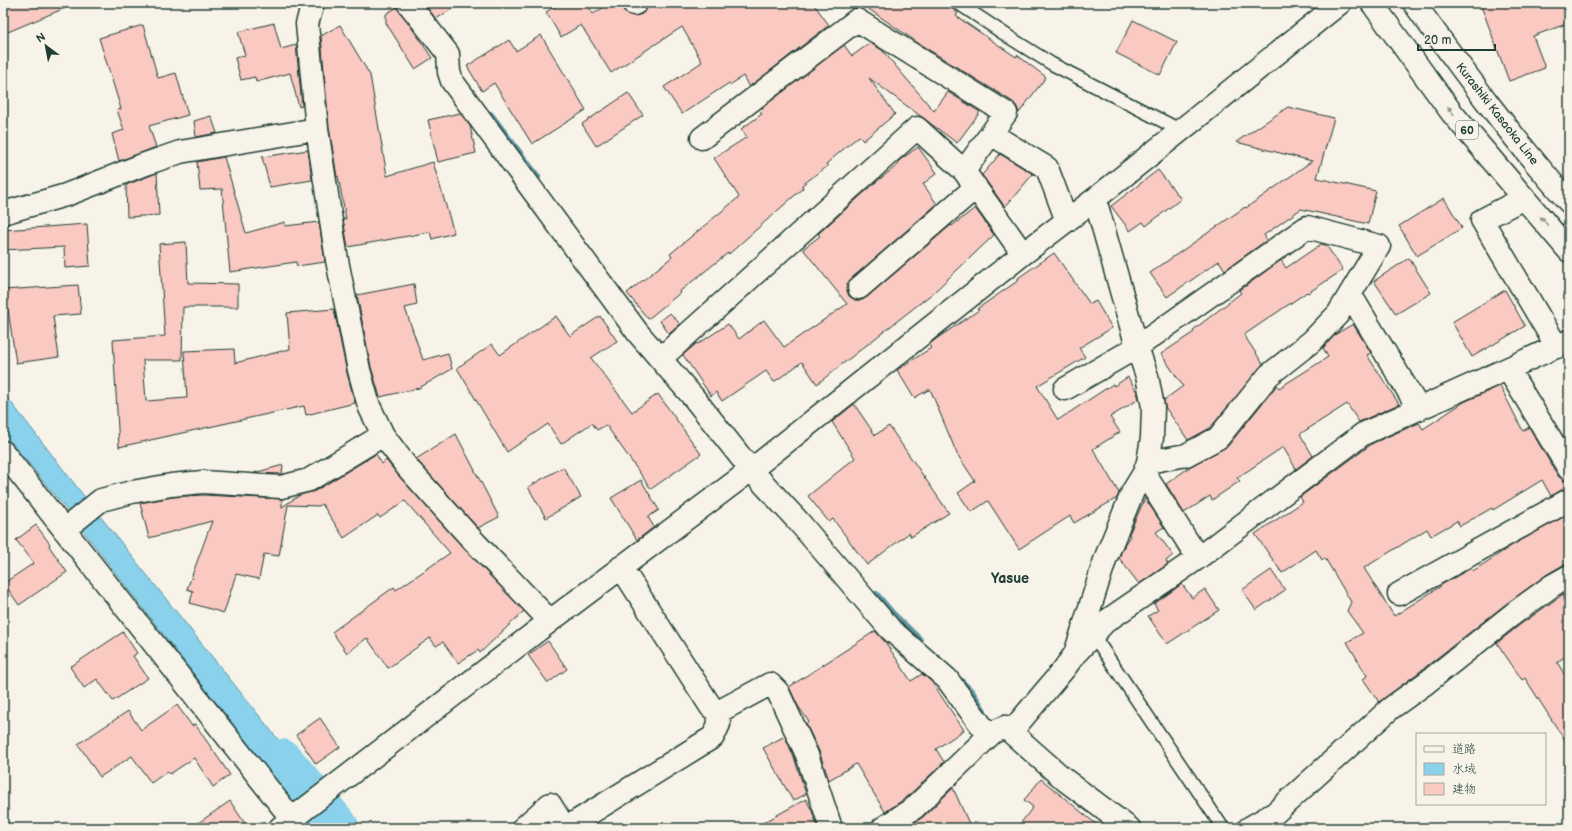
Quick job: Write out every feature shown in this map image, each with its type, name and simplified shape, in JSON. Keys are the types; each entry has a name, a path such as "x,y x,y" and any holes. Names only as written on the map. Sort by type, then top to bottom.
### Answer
{"street":[{"path":"313,3 307,24 317,129 337,260 359,370 369,406 383,436 407,467 550,621"},
{"path":"408,3 448,54 452,81 456,88 638,333 665,355 694,398 751,470 798,521 890,629 947,679 998,732 1129,828"},
{"path":"4,455 68,526 293,823 324,795 550,621 751,470 1023,254 1095,199 1340,3"},
{"name":"60","path":"1372,3 1452,113 1569,251"},
{"name":"Kurashiki Kasaoka Line","path":"1414,3 1481,96 1539,169 1569,202"},
{"path":"702,138 857,20 1006,113 991,134 970,179 859,288"},
{"path":"665,355 918,128 970,179 1023,254"},
{"path":"3,213 66,195 180,152 317,129"},
{"path":"991,134 1047,168 1067,221"},
{"path":"883,828 914,808 998,732 1064,669 1075,654 1106,622 1198,558 1363,434 1563,344 1482,220 1524,198"},
{"path":"1075,654 1106,557 1134,491 1146,468 1152,438 1153,407 1147,376 1137,347 1095,199"},
{"path":"1065,389 1137,347 1307,227 1379,246 1338,314 1312,341 1269,375 1218,438 1186,455 1146,468"},
{"path":"1350,294 1419,409"},
{"path":"1508,369 1569,469"},
{"path":"68,526 101,500 132,492 171,485 203,482 281,487 309,480 383,436"},
{"path":"1146,468 1198,558"},
{"path":"1399,594 1569,500"},
{"path":"523,828 550,804 566,828 713,737 719,724 718,712 711,707 621,567"},
{"path":"1249,828 1275,814 1392,708 1513,614 1553,585 1569,576"},
{"path":"718,712 770,684 778,692 807,755 831,828"}],"lane":[{"path":"958,3 1052,64 1180,130"},
{"path":"1092,635 1223,828"}],"water":[{"path":"3,392 316,787 304,796 287,794 66,509 3,432"},
{"path":"336,814 348,828 318,828"}],"building":[{"path":"3,3 77,3 3,34"},
{"path":"424,3 462,3 436,19"},
{"path":"560,3 587,3 593,14 610,3 622,3 623,9 627,14 634,16 642,14 646,10 648,3 813,3 829,25 749,87 743,76 730,85 729,83 682,114 664,87 702,62 682,27 611,73 581,25 561,37 546,12"},
{"path":"860,3 943,3 958,13 956,16 1016,57 1017,55 1046,77 1019,113 1013,102 921,45"},
{"path":"1480,3 1569,3 1569,23 1533,36 1545,68 1509,81"},
{"path":"397,7 432,58 415,69 386,23 386,14"},
{"path":"1133,20 1177,42 1160,75 1116,53"},
{"path":"274,23 281,49 296,45 302,106 299,107 290,73 256,82 255,77 241,80 235,58 245,55 238,32"},
{"path":"143,25 158,78 176,73 188,115 149,126 156,147 119,161 112,134 124,130 117,110 121,109 99,38"},
{"path":"340,25 370,75 387,176 433,162 454,233 432,239 430,232 348,247 343,219 346,219 338,176 337,177 329,127 321,36"},
{"path":"541,35 586,110 532,144 494,83 482,91 467,66 509,40 516,51"},
{"path":"870,43 882,50 934,111 948,92 980,112 957,143 869,78 895,114 863,141 859,136 826,164 828,166 802,185 803,188 729,254 728,253 679,292 680,293 648,319 627,293 672,257 670,254 739,197 714,158 747,137 741,129 762,114 760,112 763,109 762,108 844,45 852,56"},
{"path":"628,93 643,115 596,146 582,124"},
{"path":"1288,107 1334,118 1317,178 1376,191 1368,224 1301,209 1264,235 1267,240 1225,270 1219,261 1167,297 1150,273 1312,161 1236,142"},
{"path":"460,113 470,126 476,153 438,162 428,120"},
{"path":"211,116 217,133 196,137 194,121"},
{"path":"918,147 937,173 923,184 937,204 851,279 847,284 849,296 855,300 862,300 867,297 951,225 952,226 975,208 994,235 933,293 817,384 802,362 774,382 766,371 722,401 716,392 711,396 683,355 697,343 698,344 728,324 739,339 764,320 784,347 847,304 803,249 820,236 818,234 876,182 899,164 897,163 900,160"},
{"path":"308,150 312,180 270,187 262,157"},
{"path":"1000,154 1033,174 1005,207 982,175"},
{"path":"224,157 246,233 285,222 285,226 319,222 325,262 297,266 296,262 230,272 222,189 200,190 197,162"},
{"path":"1158,170 1181,199 1146,226 1143,222 1130,231 1111,206"},
{"path":"157,173 159,215 127,217 126,185"},
{"path":"1444,198 1462,228 1417,256 1399,226"},
{"path":"87,224 90,266 65,268 64,247 3,250 3,230"},
{"path":"186,242 188,283 238,284 238,307 183,307 182,360 143,360 146,401 187,398 184,351 234,349 235,363 290,349 287,313 334,309 347,373 355,403 306,415 304,406 119,447 113,340 165,336 159,244"},
{"path":"1321,244 1326,245 1343,270 1308,293 1307,292 1244,335 1263,364 1210,428 1188,440 1165,407 1164,400 1183,386 1161,354 1194,332 1193,330 1241,293 1239,291 1281,260 1286,268"},
{"path":"1054,253 1090,304 1096,301 1112,328 1079,348 1085,357 1037,386 1058,420 1113,384 1114,386 1128,377 1137,392 1139,399 1110,417 1120,432 1093,449 1119,493 1117,498 1074,523 1070,516 1019,549 988,501 971,512 958,493 975,481 957,454 930,389 914,398 897,370 931,348 929,345 936,339 979,310 977,309 1019,280 1018,278"},
{"path":"1409,258 1431,293 1396,314 1374,281"},
{"path":"414,284 417,305 405,308 423,360 448,353 452,369 419,388 380,397 371,367 357,295"},
{"path":"78,285 81,314 53,316 59,357 16,363 8,310 3,311 3,290"},
{"path":"1505,290 1525,326 1472,357 1452,322"},
{"path":"670,313 680,324 669,334 660,321"},
{"path":"556,316 570,336 600,316 617,341 591,358 632,412 658,394 701,454 651,489 606,425 597,430 592,423 561,444 548,424 507,452 457,368 492,344 500,355"},
{"path":"1353,324 1371,353 1367,355 1399,404 1359,422 1347,404 1300,434 1313,456 1296,469 1283,447 1237,478 1240,481 1212,500 1210,496 1184,513 1166,484 1191,466 1228,446 1277,385 1279,388 1328,357 1323,348 1336,334"},
{"path":"1500,386 1523,431 1529,427 1558,476 1567,481 1569,488 1563,489 1551,496 1542,480 1493,510 1492,508 1460,526 1457,521 1431,536 1427,529 1364,568 1394,616 1441,585 1471,568 1473,571 1514,544 1569,514 1569,564 1563,565 1546,575 1506,604 1379,702 1363,679 1367,676 1347,642 1363,633 1347,611 1351,602 1325,558 1322,560 1316,550 1282,573 1255,534 1303,502 1300,497 1373,443 1419,423 1423,429 1464,402"},
{"path":"854,404 875,435 889,426 949,513 911,537 909,533 867,565 833,519 829,522 808,496 855,458 832,422"},
{"path":"456,434 499,517 478,528 416,459"},
{"path":"376,454 382,464 386,460 458,542 524,611 480,653 478,650 458,663 443,642 436,646 430,638 388,668 367,638 347,653 332,632 394,587 396,590 450,553 405,501 380,518 378,515 344,538 322,504 319,506 288,505 279,556 264,554 259,579 236,574 224,613 190,603 193,591 187,589 212,521 149,538 140,503 173,497 203,495 282,499 282,507 300,495 315,491"},
{"path":"283,465 282,474 254,473"},
{"path":"563,467 581,497 546,518 528,487"},
{"path":"641,480 659,510 648,517 654,527 637,540 611,498"},
{"path":"1145,498 1164,527 1156,532 1173,555 1166,561 1168,564 1139,584 1119,558 1123,548 1126,546 1124,545 1130,536 1129,534"},
{"path":"36,525 50,544 49,546 67,572 19,605 4,583 34,563 16,540"},
{"path":"1271,570 1285,590 1256,610 1242,590"},
{"path":"1182,584 1192,598 1205,589 1219,610 1167,644 1148,616 1158,610 1154,604"},
{"path":"1569,590 1569,654 1557,662 1569,682 1569,747 1525,678 1522,680 1497,643"},
{"path":"875,631 886,643 911,681 922,674 931,681 964,730 936,749 944,762 906,798 885,812 856,764 829,780 819,751 806,724 809,722 798,706 789,687"},
{"path":"123,632 137,653 133,656 148,678 113,701 97,679 84,688 70,667"},
{"path":"548,641 567,669 548,683 528,655"},
{"path":"177,705 192,726 195,724 230,775 213,787 194,758 170,774 168,771 151,783 132,756 100,777 78,744 128,711 141,730"},
{"path":"320,718 340,747 316,764 296,735"},
{"path":"785,736 795,760 806,794 793,801 763,748"},
{"path":"1041,779 1101,828 1017,828 1033,807 1024,800"},
{"path":"953,788 971,828 906,828 923,817"},
{"path":"806,799 818,828 754,828"},
{"path":"230,801 248,828 191,828"}],"waterway":[{"path":"490,115 537,177"},
{"path":"876,595 893,615 919,640"},
{"path":"960,681 971,692 983,711"},
{"path":"281,762 336,828"}],"district":[{"name":"Yasue","path":"1010,578"}]}
